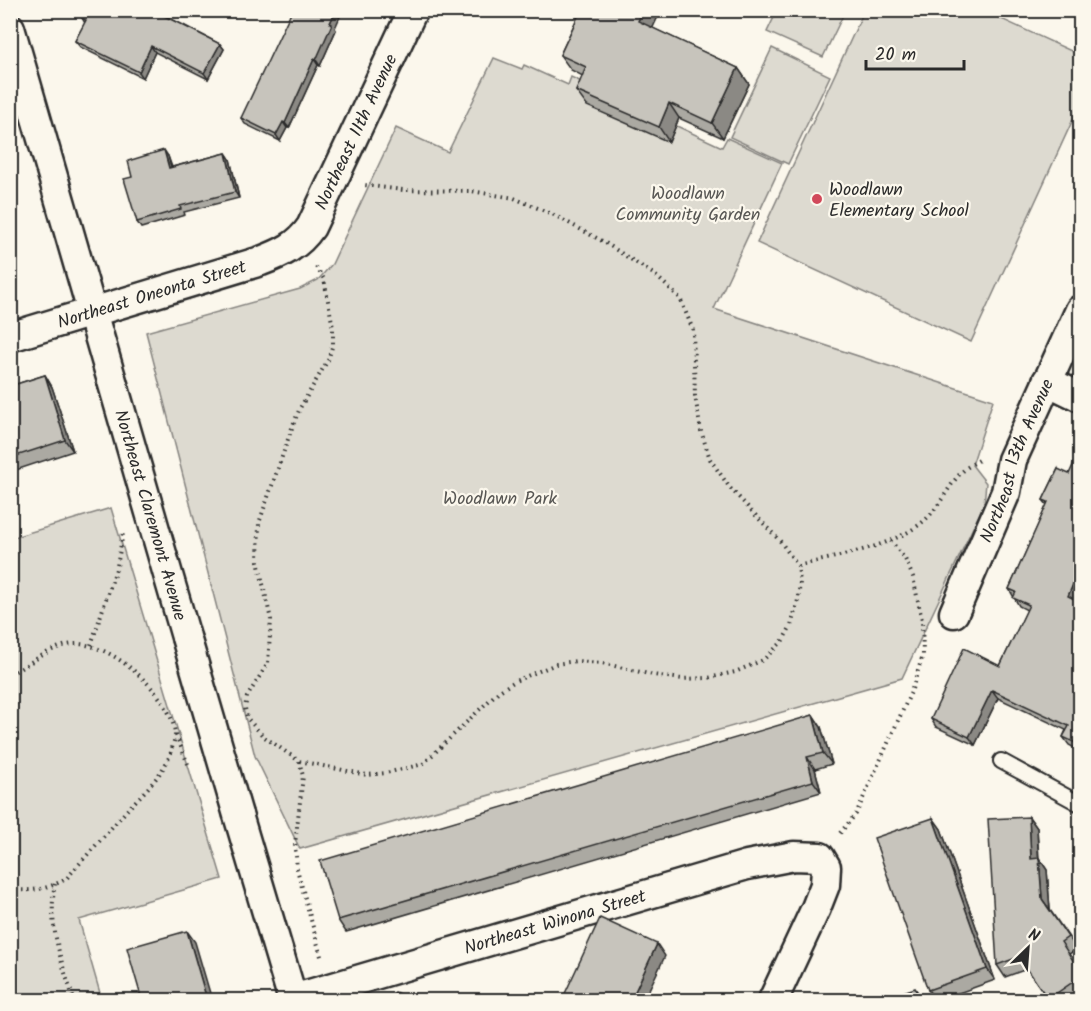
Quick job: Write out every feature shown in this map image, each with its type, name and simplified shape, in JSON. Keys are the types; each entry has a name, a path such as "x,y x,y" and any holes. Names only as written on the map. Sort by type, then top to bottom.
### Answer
{"street":[{"name":"Northeast 11th Avenue","path":"292,248 311,227 413,10"},
{"name":"Northeast Claremont Avenue","path":"10,28 94,313 144,497 293,1000"},
{"name":"Northeast Oneonta Street","path":"10,337 261,261 292,248"},
{"name":"Northeast 13th Avenue","path":"954,613 1006,492 1012,460 1080,310"},
{"path":"1047,381 1080,396"},
{"name":"Northeast Winona Street","path":"293,1000 747,865 794,856 820,857"},
{"path":"773,1000 825,885 826,867 820,857"}],"lane":[{"path":"1001,761 1080,804"}],"path":[{"path":"292,248 317,268 324,279 333,327 333,344 328,360 300,408 259,522 258,561 271,620 268,663 247,698 245,708 247,718 254,729 299,761 367,775 386,773 423,764 498,692 515,681 556,664 576,661 602,663 682,679 708,678 735,672 763,660 782,642 791,626 798,600 800,582 798,566 780,541 730,488 710,459 701,431 695,396 693,330 680,298 655,275 604,243 552,214 513,198 471,191 367,187 337,174"},
{"path":"798,566 891,541 925,520 966,468 982,459 1012,460"},
{"path":"91,645 117,566 124,526 144,497"},
{"path":"820,857 856,814 912,692 923,655 922,620 914,577 905,559 891,541"},
{"path":"10,674 67,644 91,645 110,654 148,683 159,697 175,734 169,756 156,778 66,879 48,888 31,891 10,890"},
{"path":"299,761 303,776 296,844 297,869 328,989"},
{"path":"56,884 54,912 58,953 74,1000"}],"green space":[{"path":"777,10 845,11 823,57 767,32"},
{"path":"864,11 984,11 1080,55 1080,104 971,342 757,243"},
{"path":"772,48 830,76 788,164 730,137"},
{"name":"Woodlawn Park","path":"494,58 522,69 524,65 568,85 571,77 722,147 727,138 782,163 714,309 993,400 972,465 986,483 984,504 902,678 300,849 255,756 146,332 300,289 318,280 332,264 396,128 448,152"},
{"path":"111,508 222,879 79,920 102,1000 11,1000 11,538"}],"building":[{"path":"85,10 162,10 160,14 220,44 204,73 151,46 139,72 75,41 86,20 82,18"},
{"path":"292,10 336,10 316,60 314,59 285,123 283,122 276,135 241,118"},
{"path":"581,10 643,10 638,21 738,68 712,123 669,103 659,127 576,91 586,67 560,55"},
{"path":"164,150 169,168 226,153 235,192 180,206 181,209 137,222 124,179 132,177 128,161"},
{"path":"45,375 65,440 10,458 10,386"},
{"path":"1075,461 1080,463 1080,568 1068,596 1080,602 1080,745 1063,737 1069,726 992,690 969,737 931,719 964,648 1000,666 1029,605 1013,598 1016,592 1009,589 1048,502 1043,500 1058,469 1069,474"},
{"path":"813,715 823,753 807,757 813,781 338,920 320,861"},
{"path":"1029,817 1031,859 1039,858 1042,899 1068,937 1061,942 1080,971 1080,977 1048,999 1019,957 997,965 988,819"},
{"path":"933,818 987,969 928,990 874,838"},
{"path":"600,918 657,944 631,1000 562,1000"},
{"path":"187,931 207,1000 142,1000 127,948"},
{"path":"915,988 919,1000 880,1000"},
{"path":"395,992 412,1000 391,1000"}],"place":[{"name":"Woodlawn Elementary School","path":"817,199"}],"park label":[{"name":"Woodlawn Community Garden","path":"688,203"}]}
